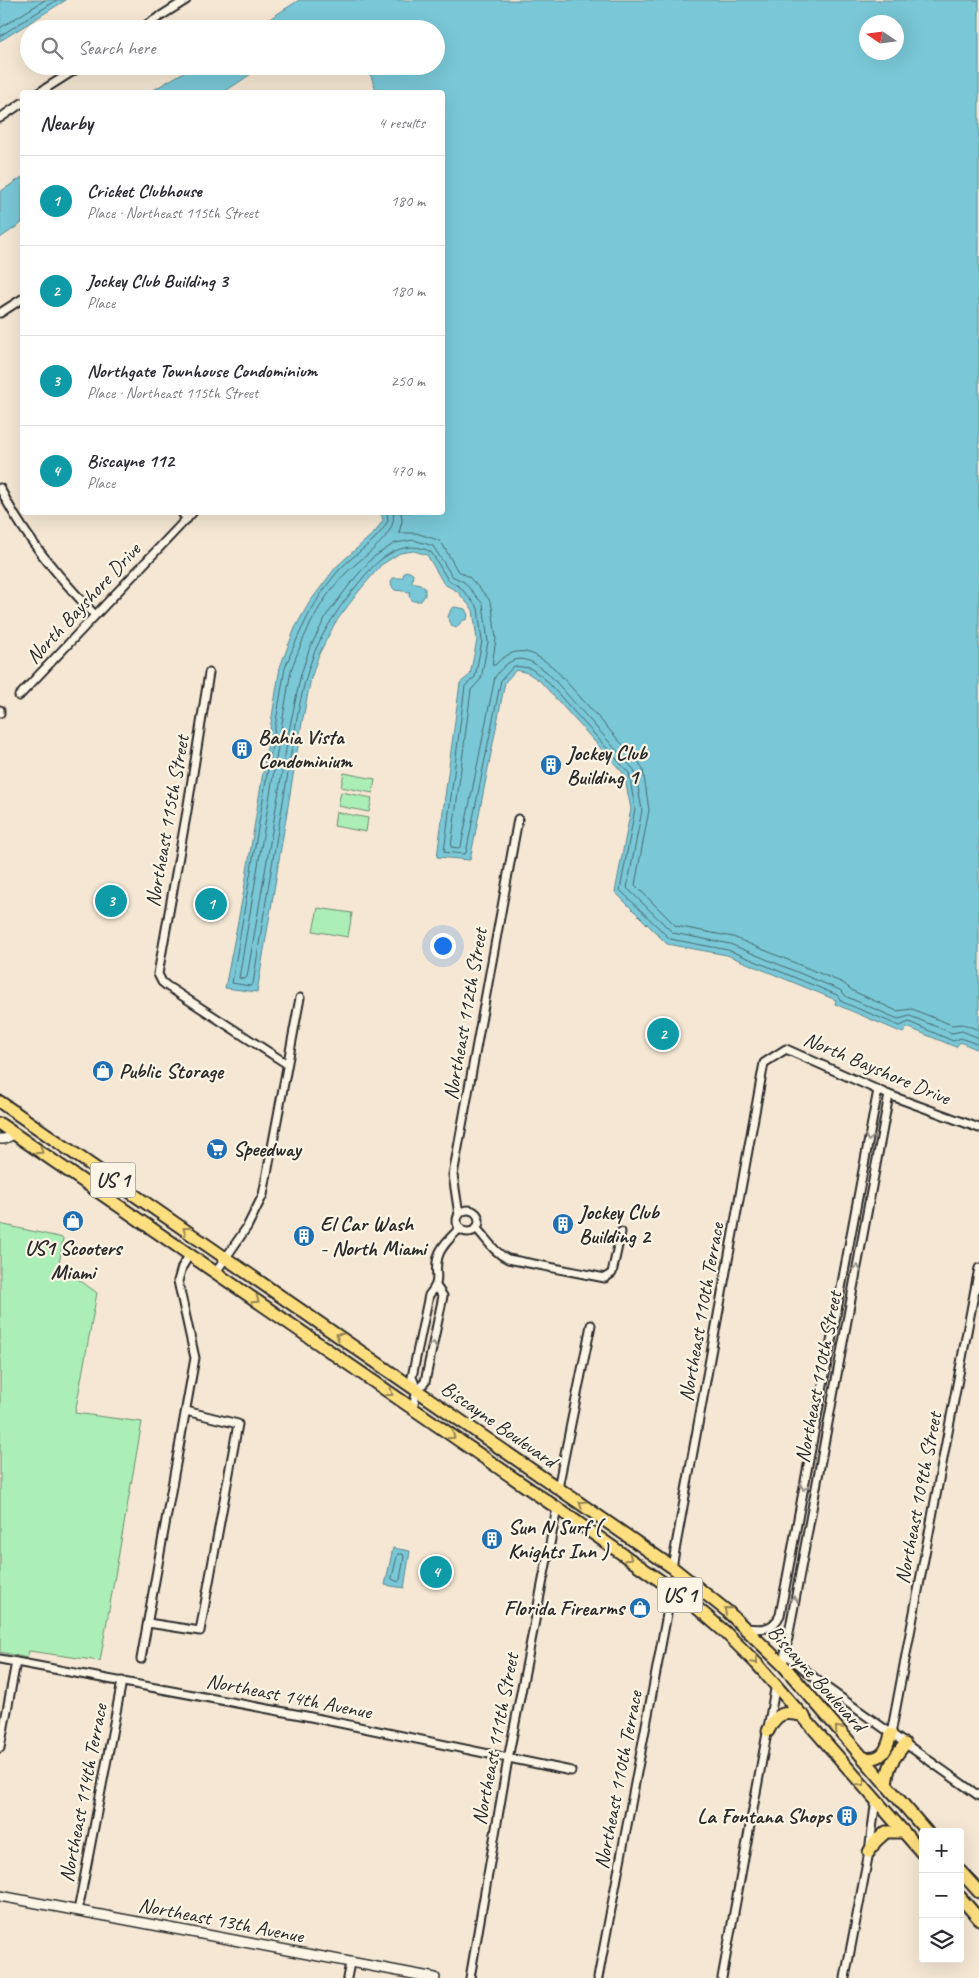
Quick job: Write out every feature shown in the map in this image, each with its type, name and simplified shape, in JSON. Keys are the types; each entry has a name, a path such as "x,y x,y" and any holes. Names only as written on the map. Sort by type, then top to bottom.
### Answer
{"main road":[{"name":"Biscayne Boulevard","path":"0,1102 672,1567 728,1610 783,1665 924,1828"},
{"name":"Biscayne Boulevard","path":"0,1124 672,1588 728,1635 776,1684 919,1849"},
{"path":"14,1134 25,1129 42,1131"},
{"path":"768,1731 773,1720 780,1715 787,1713 804,1716"},
{"path":"864,1758 876,1758 886,1751 891,1734"},
{"path":"886,1784 888,1768 905,1744"},
{"path":"869,1852 875,1842 886,1832 904,1832"},
{"path":"963,1873 978,1889"},
{"path":"964,1901 979,1918"}],"street":[{"path":"154,20 186,0"},
{"path":"43,90 67,75"},
{"path":"0,118 20,104"},
{"path":"0,313 20,299"},
{"path":"0,488 6,502 36,547 66,585 95,615"},
{"path":"184,515 187,519"},
{"name":"North Bayshore Drive","path":"19,696 190,515"},
{"name":"Northeast 115th Street","path":"209,673 186,818 158,974 162,982 167,986 287,1064"},
{"name":"Northeast 112th Street","path":"460,1215 453,1175 518,819"},
{"path":"216,1272 255,1214 263,1196 300,998"},
{"name":"North Bayshore Drive","path":"764,1063 786,1049 889,1095 979,1128"},
{"name":"Northeast 110th Terrace","path":"672,1567 764,1063"},
{"name":"Northeast 110th Street","path":"746,1628 762,1629 770,1627 776,1623 780,1614 878,1090"},
{"name":"Northeast 110th Street","path":"783,1665 889,1095"},
{"path":"0,1139 14,1134"},
{"path":"465,1211 475,1213 478,1219 476,1228 469,1232 460,1228 458,1221 460,1215 465,1211"},
{"path":"417,1390 412,1377 429,1295 436,1286 438,1257 445,1245 460,1228"},
{"path":"476,1228 497,1253 508,1260 605,1278 612,1273 620,1232"},
{"path":"141,1658 195,1358 178,1281 182,1266 190,1254"},
{"name":"Northeast 109th Street","path":"891,1734 979,1268"},
{"path":"412,1408 417,1390 425,1382 443,1296 436,1286"},
{"path":"424,1317 438,1320"},
{"path":"558,1488 591,1325"},
{"path":"148,1623 200,1631 238,1424 186,1411"},
{"name":"Northeast 111th Street","path":"470,1978 508,1760 557,1508"},
{"name":"Northeast 110th Terrace","path":"598,1978 672,1588"},
{"path":"785,1653 823,1685 979,1796"},
{"name":"Northeast 14th Avenue","path":"0,1658 571,1771"},
{"path":"0,1748 16,1662"},
{"name":"Northeast 114th Terrace","path":"78,1911 122,1681"},
{"path":"722,1978 776,1684"},
{"path":"845,1978 869,1852 876,1799"},
{"name":"Northeast 13th Avenue","path":"0,1896 435,1978"},
{"path":"347,1978 350,1963"}],"green space":[{"path":"344,773 375,779 373,793 341,787"},
{"path":"341,792 372,798 369,812 338,806"},
{"path":"336,812 368,818 366,832 334,826"},
{"path":"318,908 352,913 348,937 313,931"},
{"path":"0,1224 63,1238 59,1265 97,1293 75,1413 142,1422 100,1661 29,1651 27,1658 0,1652"}],"water":[{"path":"0,0 66,0 34,20 20,20 20,29 0,41"},
{"path":"299,0 979,0 979,1050 960,1042 956,1047 907,1027 903,1033 835,1004 836,1000 727,955 667,944 615,892 631,809 624,774 540,681 528,673 516,670 505,682 470,860 437,857 460,683 470,675 477,640 473,610 457,591 444,584 427,555 414,551 400,553 381,565 335,623 319,654 311,678 301,728 257,992 225,988 244,890 280,667 295,628 309,603 336,567 376,531 383,520 382,515 445,515 445,90 376,90 370,75 445,75 445,20 268,20"},
{"path":"179,75 250,75 227,90 153,90"},
{"path":"20,178 20,224 0,238 0,192"},
{"path":"405,571 413,573 412,582 420,584 425,588 425,595 421,601 413,601 409,596 410,592 395,590 392,587 391,582 393,578 402,578"},
{"path":"455,607 465,609 468,615 467,619 462,621 456,628 452,626 448,617 451,609"},
{"path":"393,1548 410,1551 404,1588 385,1585"}],"place":[{"name":"Bahia Vista Condominium","path":"242,749"},
{"name":"Jockey Club Building 1","path":"551,765"},
{"name":"Northgate Townhouse Condominium","path":"111,901"},
{"name":"Cricket Clubhouse","path":"211,904"},
{"name":"Jockey Club Building 3","path":"663,1034"},
{"name":"Public Storage","path":"103,1071"},
{"name":"Speedway","path":"217,1149"},
{"name":"US1 Scooters Miami","path":"73,1221"},
{"name":"Jockey Club Building 2","path":"563,1224"},
{"name":"El Car Wash - North Miami","path":"304,1236"},
{"name":"Sun N Surf ( Knights Inn )","path":"492,1539"},
{"name":"Biscayne 112","path":"436,1572"},
{"name":"Florida Firearms","path":"640,1608"},
{"name":"La Fontana Shops","path":"847,1816"}]}
